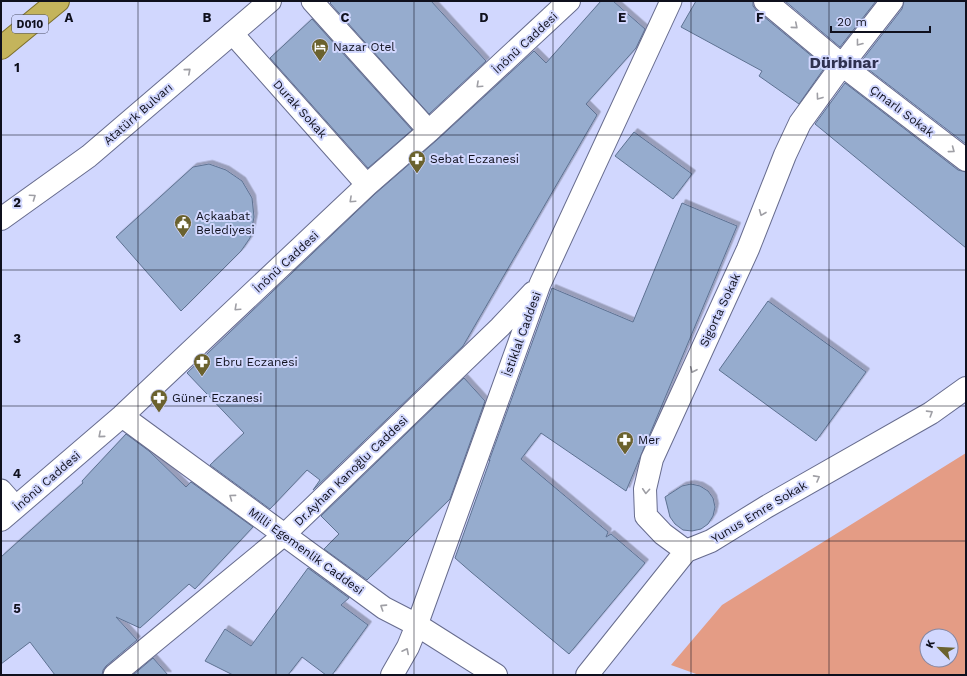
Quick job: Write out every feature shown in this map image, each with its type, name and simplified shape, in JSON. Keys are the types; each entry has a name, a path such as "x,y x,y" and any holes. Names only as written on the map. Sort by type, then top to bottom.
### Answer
{"highway":[{"name":"D010","path":"1,48 58,1"}],"street":[{"name":"Atatürk Bulvarı","path":"1,219 89,156 270,1"},
{"path":"312,1 430,131"},
{"name":"İnönü Caddesi","path":"8,514 122,416 367,185 430,131 569,1"},
{"name":"İstiklal Caddesi","path":"392,675 408,647 417,625 540,284 671,1"},
{"name":"Çınarlı Sokak","path":"765,1 842,65 966,160"},
{"name":"Sigorta Sokak","path":"686,552 663,534 646,516 645,489 652,459 745,255 785,155 800,123 842,65 892,1"},
{"name":"Durak Sokak","path":"232,33 367,185"},
{"name":"Dr.Ayhan Kanoğlu Caddesi","path":"114,675 284,535 500,327 540,284"},
{"name":"Yunus Emre Sokak","path":"586,675 686,552 711,541 766,507 931,413 966,388"},
{"name":"Milli Egemenlik Caddesi","path":"122,416 384,608 417,625 496,675"},
{"path":"1,490 8,514"}],"shaded area":[{"path":"966,453 966,675 699,675 671,665 722,605"}],"building":[{"path":"332,1 431,1 486,61 429,114 330,3"},
{"path":"601,1 613,1 645,29 636,48 586,104 597,115 463,346 313,490 320,480 307,470 270,509 210,465 244,433 187,373 375,194 437,140 534,51 546,63"},
{"path":"696,1 753,1 753,6 757,11 825,67 799,104 759,76 762,71 681,27"},
{"path":"785,1 876,1 840,47"},
{"path":"904,1 966,1 966,144 860,63 902,9"},
{"path":"312,19 412,130 368,168 270,58"},
{"path":"845,83 958,170 966,172 966,248 815,124"},
{"path":"634,132 692,174 673,199 615,156"},
{"name":"Açkaabat Belediyesi","path":"209,164 226,170 242,181 252,198 254,217 250,238 241,251 181,311 116,237 193,167"},
{"path":"682,203 737,226 626,491 541,433 521,459 608,532 606,537 611,534 645,563 569,654 455,558 552,288 633,322"},
{"path":"768,301 866,372 816,441 719,370"},
{"path":"464,378 485,401 450,499 367,580 324,549 339,534 321,516"},
{"path":"126,434 149,451 186,487 191,482 253,527 195,589 189,584 140,628 116,617 137,640 106,666 102,675 55,675 30,642 1,664 1,557 83,483 82,481"},
{"path":"691,484 700,486 708,491 713,498 715,507 713,516 708,524 701,529 692,531 683,530 675,524 670,517 665,497 682,486"},
{"path":"308,568 349,598 341,605 368,625 332,675 326,675 302,657 288,675 233,675 205,661 225,629 251,646"},
{"path":"153,658 168,675 133,675"}],"place":[{"name":"Nazar Otel","path":"320,62"},
{"name":"Sebat Eczanesi","path":"417,174"},
{"name":"Açkaabat Belediyesi","path":"183,238"},
{"name":"Ebru Eczanesi","path":"202,377"},
{"name":"Güner Eczanesi","path":"159,413"},
{"name":"Mer","path":"625,455"}],"district":[{"name":"Dürbinar","path":"844,62"}]}
